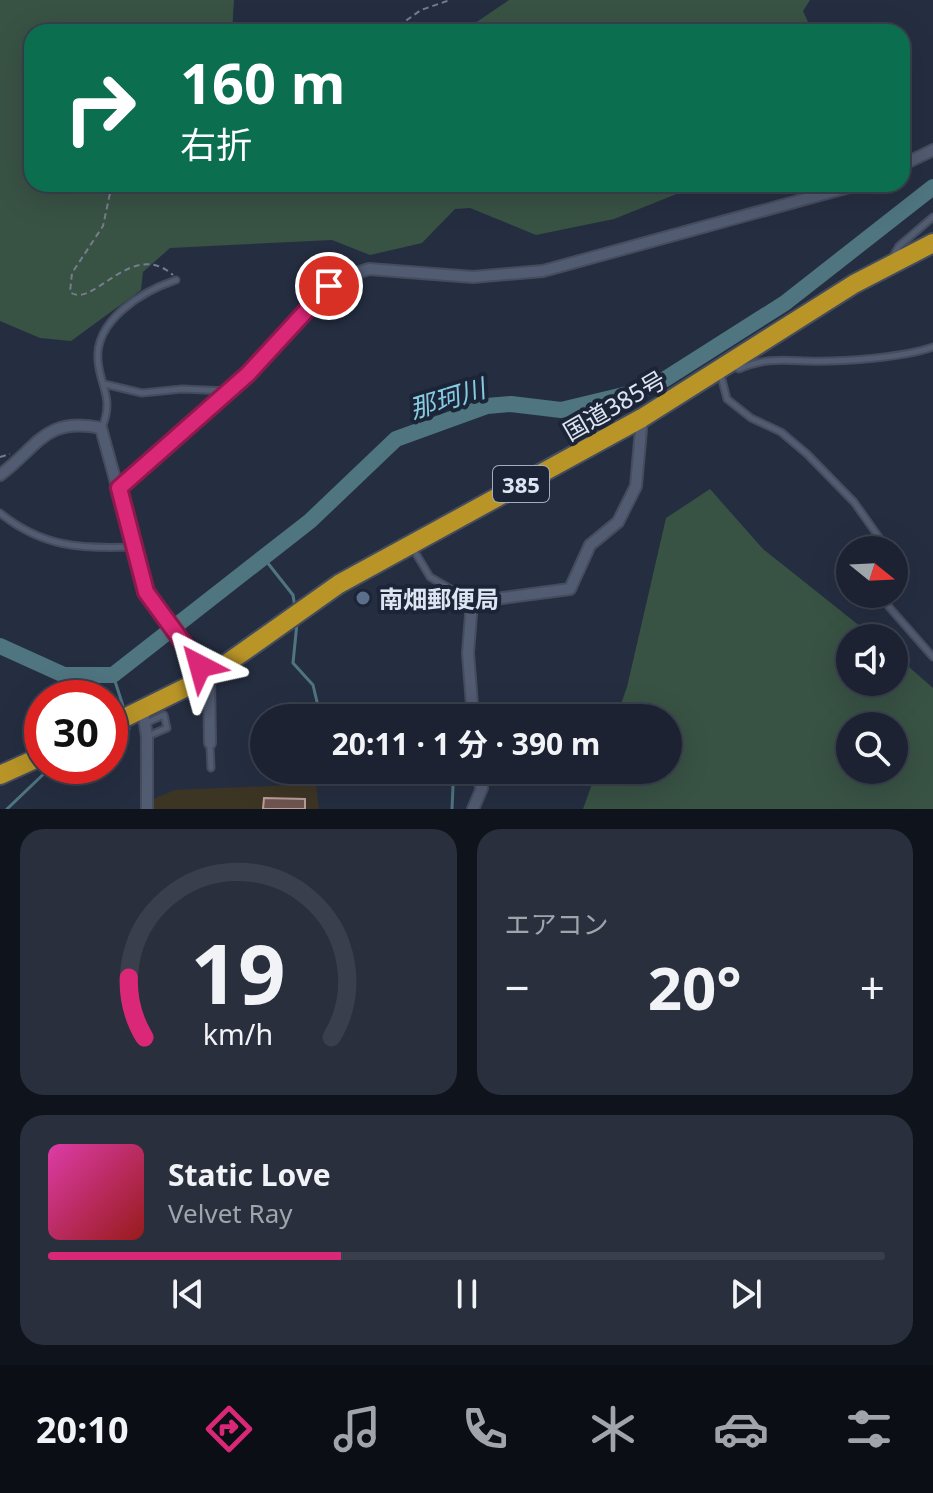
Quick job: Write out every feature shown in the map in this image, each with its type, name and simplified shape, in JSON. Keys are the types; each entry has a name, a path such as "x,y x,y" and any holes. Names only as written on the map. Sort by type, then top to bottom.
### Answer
{"highway":[{"name":"国道385号","path":"128,720 144,716 209,676 339,584 642,418 854,284 933,243"},
{"path":"0,775 24,764"}],"street":[{"path":"910,161 933,150"},
{"path":"119,488 229,391 315,299 341,278 383,269 473,277 526,274 836,192"},
{"path":"472,704 468,653 472,602 570,589 590,545 618,522 636,486 642,418"},
{"path":"0,475 41,435 71,427 101,428 141,579 153,604 209,676 210,743"},
{"path":"144,716 147,809"},
{"path":"473,809 482,788 480,784"}],"lane":[{"path":"897,262 892,259 895,251 933,217"},
{"path":"101,428 110,405 98,353 110,325 133,302 176,280"},
{"path":"878,536 854,502 829,475 781,432 751,418 727,399 725,367 739,369 773,357 809,361 888,357 933,347"},
{"path":"104,384 142,393 203,388 229,391"},
{"path":"0,513 13,522 72,548 132,547"},
{"path":"411,545 430,577 472,602"},
{"path":"890,608 933,657"},
{"path":"144,716 164,715 167,728 147,737"},
{"path":"210,743 211,768"}],"path":[{"path":"401,24 421,10 450,0"},
{"path":"110,192 103,226 72,273 70,292 81,297 88,295 123,269 139,264 172,272 176,280"}],"shaded area":[{"path":"316,784 319,809 151,809 153,799 175,790"}],"green space":[{"path":"0,0 234,0 232,24 24,24 24,192 682,192 614,219 536,235 470,208 455,209 422,243 370,255 332,240 170,248 143,272 141,290 71,341 40,338 0,321"},
{"path":"509,0 810,0 803,11 812,24 474,24"},
{"path":"710,489 763,549 857,624 836,624 836,696 908,696 908,666 933,688 933,809 583,809 592,784 682,784 682,704 621,704 666,518"}],"building":[{"path":"264,798 305,799 305,809 263,809"}],"waterway":[{"name":"那珂川","path":"0,646 64,675 113,675 310,521 396,439 487,406 511,404 561,410 636,392 659,383 785,303 933,187"},
{"path":"263,557 293,595 295,608"},
{"path":"297,623 293,663 313,685 318,704"},
{"path":"113,675 115,680"},
{"path":"128,724 128,730"},
{"path":"7,809 33,784"},
{"path":"452,784 452,809"}],"place":[{"name":"南畑郵便局","path":"363,598"}],"route":[{"path":"200,666 146,592 119,488 248,374 329,286"}]}
